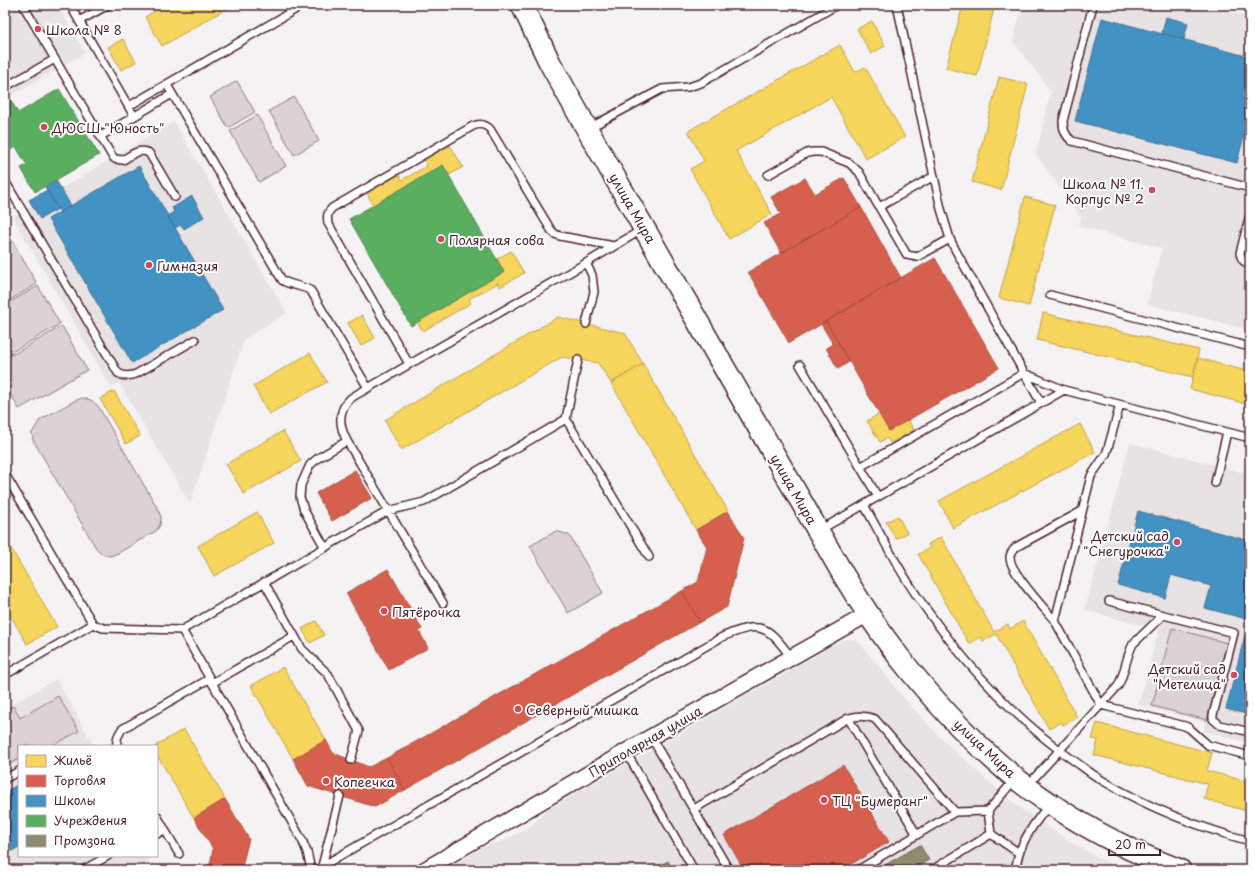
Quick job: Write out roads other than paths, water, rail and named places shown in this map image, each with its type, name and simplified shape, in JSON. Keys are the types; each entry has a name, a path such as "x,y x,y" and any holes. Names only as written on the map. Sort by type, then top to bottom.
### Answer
{"street":[{"name":"улица Мира","path":"522,5 550,63 587,129 818,531 868,614 898,656 928,692 979,745 1022,782 1050,803 1113,841 1151,859 1180,870"},
{"name":"Приполярная улица","path":"424,870 791,656 868,614"}],"lane":[{"path":"24,5 112,156 119,160 123,160 137,152 142,151 149,153 175,197"},
{"path":"70,5 134,116"},
{"path":"79,22 108,5"},
{"path":"129,106 302,5"},
{"path":"587,129 662,89 688,87 701,83 837,5"},
{"path":"897,5 941,209 950,239 1041,403"},
{"path":"1093,5 1063,121 1063,129 1066,136 1072,141 1250,188"},
{"path":"1244,5 1250,6"},
{"path":"5,88 55,59"},
{"path":"167,85 282,280 288,284 305,286 312,291 368,388"},
{"path":"100,136 172,94"},
{"path":"409,364 328,223 328,212 332,208 473,126 481,124 486,125 490,129 551,230 555,234 614,246"},
{"path":"768,175 807,153 821,152 849,163 855,167 907,255 917,257 950,239"},
{"path":"879,207 934,176"},
{"path":"5,181 118,372 122,376 136,374 195,340"},
{"path":"1250,215 1240,253 1243,262 1250,265"},
{"path":"443,603 347,441 342,431 340,420 343,409 349,400 368,388 644,228"},
{"path":"586,263 592,275 594,292 586,324"},
{"path":"1050,295 1250,348"},
{"path":"578,360 566,419 649,557"},
{"path":"800,365 878,497"},
{"path":"1024,373 1064,390 1250,438"},
{"path":"860,467 1024,373"},
{"path":"818,531 1064,390"},
{"path":"1055,620 1091,476 1106,454 1120,405"},
{"path":"5,474 93,624 103,628 182,630 388,511 424,502 566,419"},
{"path":"1215,483 1227,432"},
{"path":"325,548 304,510 300,497 301,485 310,465 318,458 347,441"},
{"path":"864,505 916,595 944,633 974,669 1030,726 1059,751 1104,782 1138,799 1204,828 1250,841"},
{"path":"1082,511 1016,547 1011,552 1010,558 1011,564 1018,576 1055,620 1101,705 1185,726 1190,728 1208,745 1250,756"},
{"path":"264,582 302,649 328,674 359,731 351,760"},
{"path":"1109,601 1234,633 1213,719 1220,725 1250,732"},
{"path":"858,870 955,812 988,811 1059,751 1118,686 1133,644 1163,615"},
{"path":"5,675 93,624"},
{"path":"320,868 722,637 751,627 760,628 770,632 777,638 791,656"},
{"path":"182,630 302,840 307,852 311,870"},
{"path":"118,745 118,735 122,729 294,636"},
{"path":"694,809 848,718 868,716 875,720 955,812"},
{"path":"848,718 917,834"},
{"path":"651,737 729,870"},
{"path":"626,752 694,870"},
{"path":"5,779 18,772"},
{"path":"320,868 340,796"},
{"path":"1015,870 1019,853 1030,830 1050,803"},
{"path":"988,811 991,834 1019,853"},
{"path":"158,818 179,854"},
{"path":"158,833 164,829"},
{"path":"932,870 991,834"},
{"path":"83,870 106,857"}],"place":[{"name":"Школа № 8","path":"38,29"},
{"name":"ДЮСШ \"Юность\"","path":"44,127"},
{"name":"Школа № 11. Корпус № 2","path":"1152,190"},
{"name":"Полярная сова","path":"441,239"},
{"name":"Гимназия","path":"149,265"},
{"name":"Детский сад \"Снегурочка\"","path":"1177,542"},
{"name":"Пятёрочка","path":"384,611"},
{"name":"Детский сад \"Метелица\"","path":"1234,675"},
{"name":"Северный мишка","path":"518,709"},
{"name":"Копеечка","path":"326,781"},
{"name":"ТЦ \"Бумеранг\"","path":"824,800"}]}
